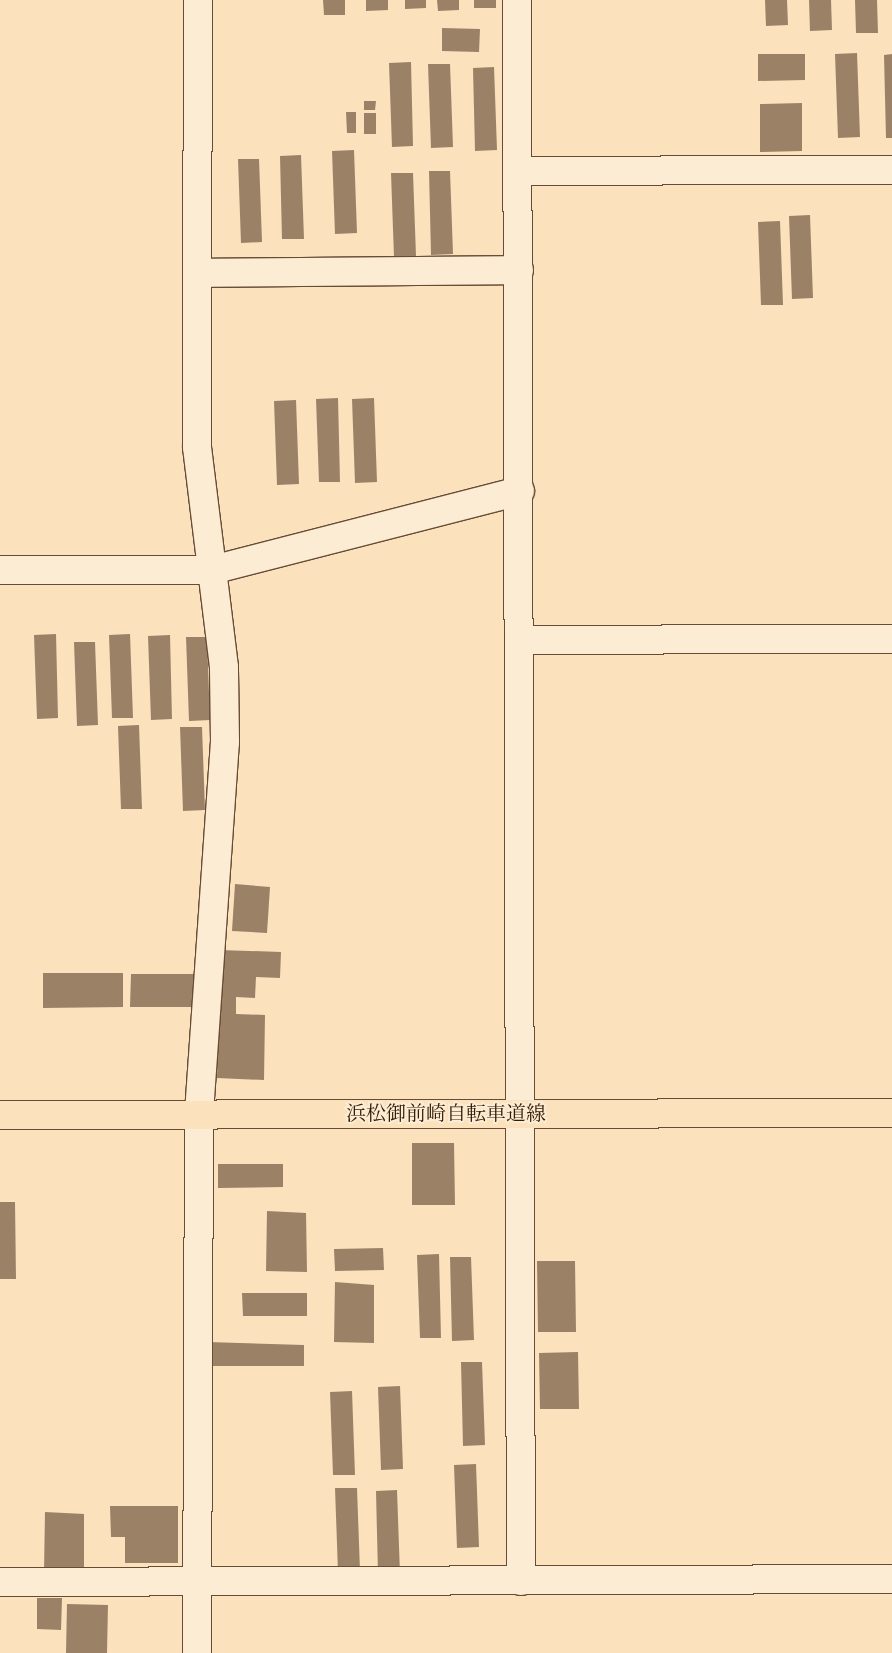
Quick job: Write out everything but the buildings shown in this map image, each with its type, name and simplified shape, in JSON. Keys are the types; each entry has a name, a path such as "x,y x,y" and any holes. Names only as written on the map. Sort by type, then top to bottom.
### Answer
{"main road":[{"name":"浜松御前崎自転車道線","path":"0,1115 199,1113 892,1113"}],"street":[{"path":"196,1653 199,1113 225,742 224,667 197,447 199,273 198,0"},
{"path":"518,0 521,1581"},
{"path":"518,171 892,170"},
{"path":"199,273 519,270"},
{"path":"0,570 212,570 520,492"},
{"path":"520,640 892,638"},
{"path":"0,1582 197,1583 892,1579"}]}
